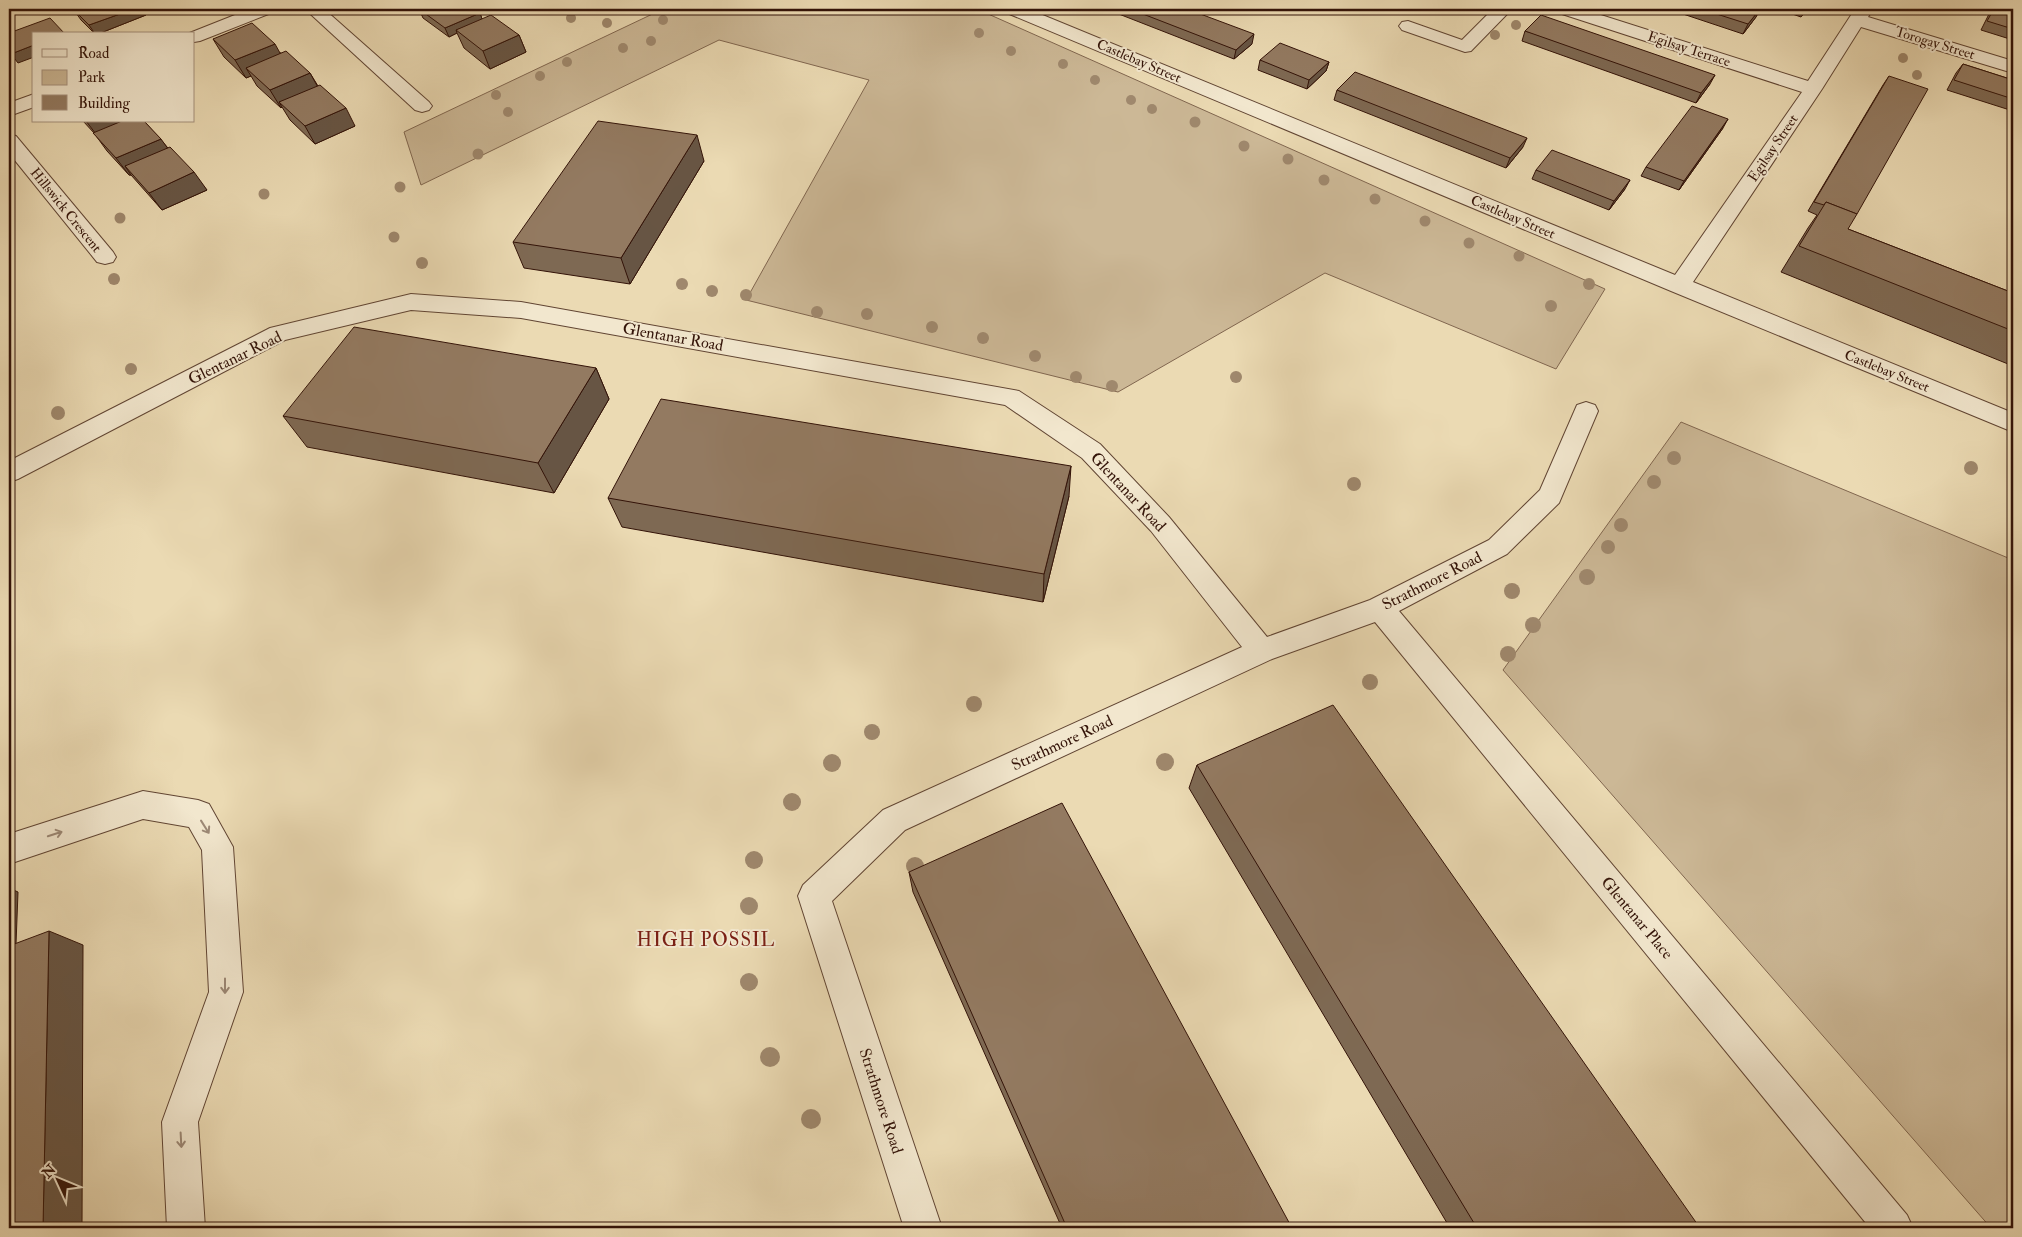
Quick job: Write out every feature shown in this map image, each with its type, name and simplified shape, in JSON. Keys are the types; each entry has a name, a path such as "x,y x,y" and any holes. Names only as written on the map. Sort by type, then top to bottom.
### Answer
{"street":[{"path":"195,37 264,9"},
{"path":"314,9 422,106"},
{"name":"Castlebay Street","path":"1013,9 2013,423"},
{"path":"1408,26 1465,47 1503,9"},
{"name":"Egilsay Terrace","path":"1565,9 1813,90"},
{"name":"Egilsay Street","path":"1679,286 1813,90 1860,14"},
{"name":"Torogay Street","path":"1860,14 2013,67"},
{"path":"9,110 32,101"},
{"name":"Hillswick Crescent","path":"9,140 105,257"},
{"name":"Glentanar Road","path":"9,472 278,334 411,302 520,310 1011,397 1092,451 1160,524 1262,652"},
{"name":"Strathmore Road","path":"923,1228 814,896 894,820 1262,652 1380,608 1498,547 1550,496 1586,411"},
{"name":"Glentanar Place","path":"1380,608 1894,1228"},
{"path":"9,849 143,805 198,814 217,847 226,992 180,1122 186,1228"}],"green space":[{"path":"663,9 977,9 1605,289 1556,369 1325,273 1118,392 746,300 869,80 719,40 421,185 404,132"},
{"path":"1681,422 2013,560 2013,1228 1991,1228 1503,670"}],"building":[{"path":"134,9 89,25 74,10"},
{"path":"419,9 474,9 480,13 445,28"},
{"path":"1130,9 1187,9 1254,34 1236,50"},
{"path":"1701,9 1760,9 1748,24"},
{"path":"1994,9 2013,10 2013,29 1987,21"},
{"path":"491,15 519,35 483,51 456,30"},
{"path":"1541,15 1715,75 1701,93 1525,31"},
{"path":"50,18 63,32 32,32 32,46 11,54 9,51 9,33"},
{"path":"252,23 275,44 235,60 213,39"},
{"path":"1280,43 1329,62 1309,80 1260,60"},
{"path":"286,51 310,73 270,90 246,68"},
{"path":"1963,64 2013,80 2013,99 1954,80"},
{"path":"1355,72 1527,138 1510,158 1337,90"},
{"path":"1889,76 1928,89 1857,214 1826,202 1824,205 1814,202"},
{"path":"320,85 346,108 305,126 279,102"},
{"path":"1692,106 1728,119 1684,181 1646,167"},
{"path":"598,121 697,135 621,258 513,242"},
{"path":"120,122 145,122 161,139 116,158 93,133"},
{"path":"170,147 194,172 149,193 125,166"},
{"path":"1552,150 1630,180 1614,201 1536,170"},
{"path":"1826,202 1857,214 1848,229 2013,293 2013,331 1799,246"},
{"path":"354,327 596,368 538,463 283,416"},
{"path":"2013,333 2013,342 2007,339"},
{"path":"661,399 1071,466 1044,574 608,498"},
{"path":"1333,705 1700,1228 1477,1228 1197,765"},
{"path":"1062,803 1292,1228 1067,1228 909,872"},
{"path":"49,931 43,1228 9,1228 9,946"}],"district":[{"name":"HIGH POSSIL","path":"706,940"}]}
